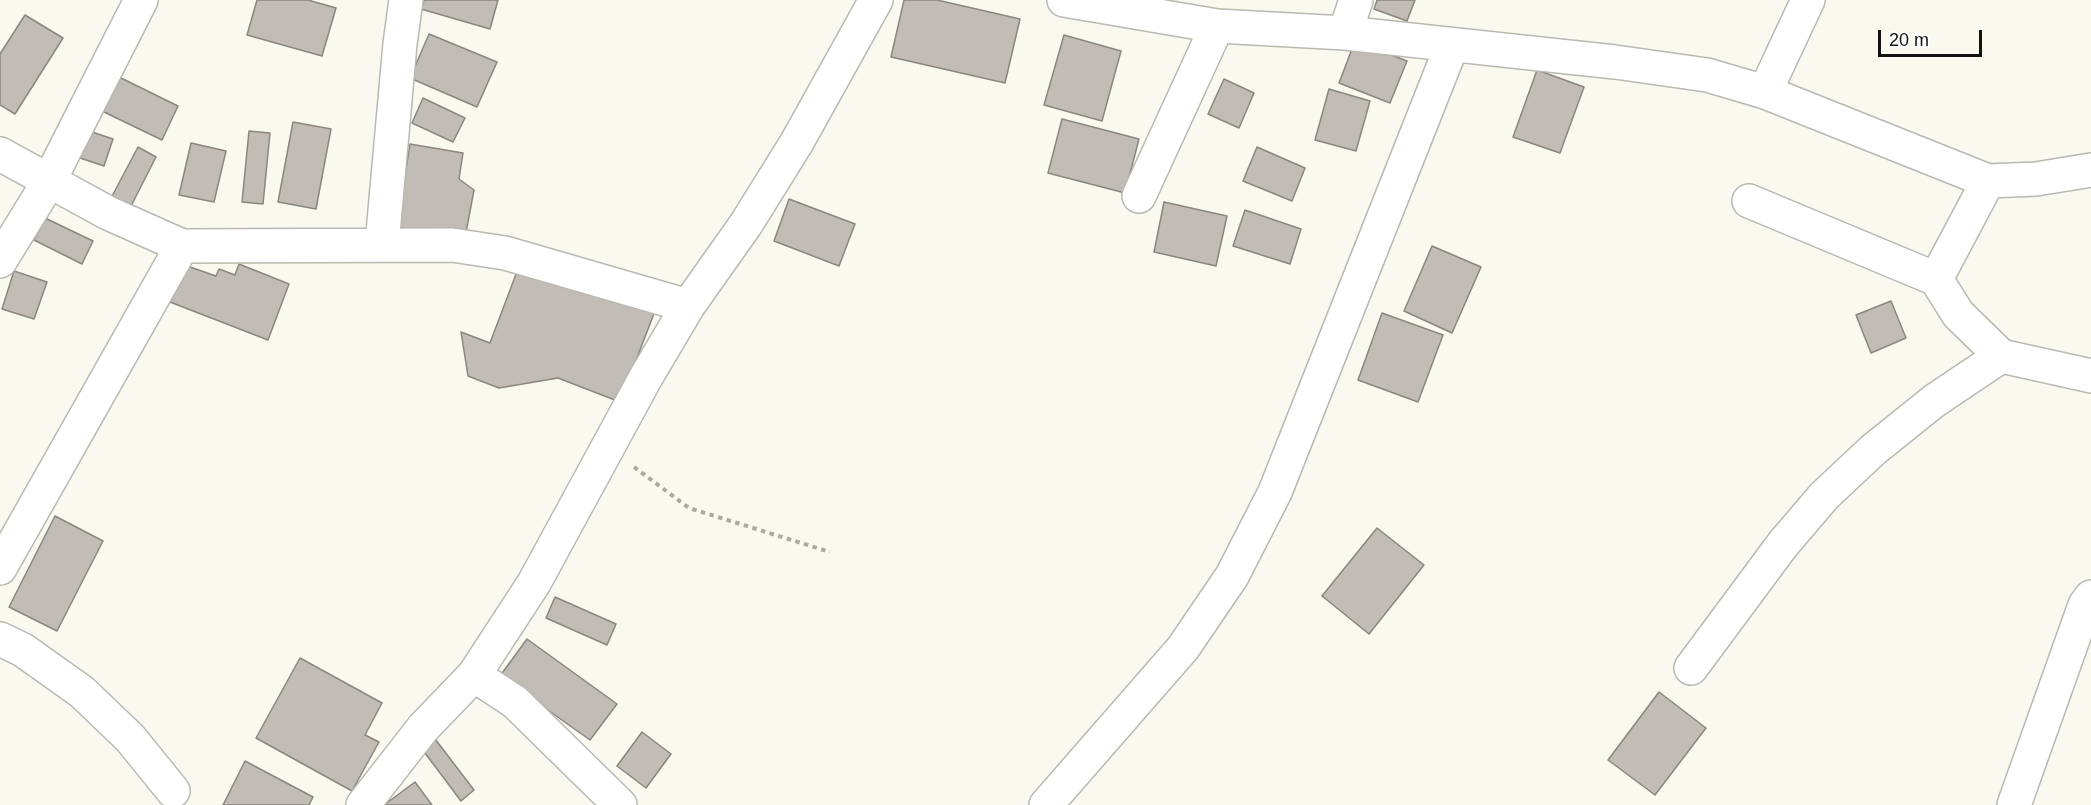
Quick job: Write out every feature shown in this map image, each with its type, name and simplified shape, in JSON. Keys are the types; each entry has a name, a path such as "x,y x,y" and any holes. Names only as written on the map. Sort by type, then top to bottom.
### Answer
{"street":[{"path":"0,261 48,183 141,0"},
{"path":"382,244 399,44 406,0"},
{"path":"363,805 423,728 474,675 534,583 609,449 646,377 688,306 746,224 797,142 876,0"},
{"path":"1064,0 1217,26 1345,33 1707,75 1765,92 1988,181 2036,179 2091,171"},
{"path":"1345,33 1356,0"},
{"path":"1765,92 1808,0"},
{"path":"1139,196 1217,26"},
{"path":"1046,805 1183,648 1232,576 1275,492 1452,45"},
{"path":"0,154 48,183 182,246 452,245 505,253 688,306"},
{"path":"1936,279 1988,181"},
{"path":"1749,201 1936,279 1958,314 2001,356 2091,376"},
{"path":"0,568 182,246"},
{"path":"1691,668 1783,544 1824,496 1873,450 1934,401 2001,356"},
{"path":"2014,805 2085,605 2091,597"},
{"path":"0,639 23,650 82,692 130,738 170,800"},
{"path":"474,675 515,702 620,805"}],"path":[{"path":"609,449 689,508 831,552"}],"building":[{"path":"257,0 308,0 336,8 322,56 247,35"},
{"path":"424,0 498,0 490,29 421,9"},
{"path":"904,0 937,0 1020,19 1005,83 891,57"},
{"path":"1377,0 1415,0 1407,21 1374,9"},
{"path":"25,15 63,38 15,114 0,105 0,54"},
{"path":"429,34 497,62 477,107 410,78"},
{"path":"1064,35 1121,51 1102,121 1044,105"},
{"path":"1355,41 1407,61 1390,103 1339,83"},
{"path":"1537,70 1584,87 1560,153 1513,137"},
{"path":"119,77 178,106 162,140 102,111"},
{"path":"1224,79 1254,93 1239,128 1208,114"},
{"path":"1329,89 1370,101 1356,151 1315,140"},
{"path":"423,98 465,118 453,142 412,123"},
{"path":"1062,119 1139,139 1125,193 1048,173"},
{"path":"293,122 331,129 316,209 278,202"},
{"path":"80,128 113,139 104,166 71,155"},
{"path":"249,131 270,133 263,204 242,202"},
{"path":"191,143 226,151 214,202 179,195"},
{"path":"410,144 463,153 459,179 474,190 465,238 397,227"},
{"path":"138,147 156,157 129,210 110,200"},
{"path":"1257,147 1305,168 1292,201 1243,181"},
{"path":"789,199 855,224 839,266 774,241"},
{"path":"1164,202 1227,216 1216,266 1154,252"},
{"path":"1245,210 1301,229 1290,264 1233,246"},
{"path":"45,218 93,241 82,264 34,240"},
{"path":"1432,246 1481,267 1452,333 1404,311"},
{"path":"521,261 655,311 620,402 558,378 499,388 468,376 461,332 490,343"},
{"path":"239,264 289,284 268,340 170,302 181,272 190,267 216,276 219,269 235,275"},
{"path":"14,271 47,282 34,319 2,309"},
{"path":"1891,301 1906,338 1871,353 1856,315"},
{"path":"1382,313 1443,335 1418,402 1358,380"},
{"path":"55,516 103,541 57,631 9,607"},
{"path":"1377,528 1424,565 1369,634 1322,596"},
{"path":"555,597 616,624 607,645 546,618"},
{"path":"527,639 617,704 590,740 500,676"},
{"path":"300,658 382,703 365,735 379,742 352,791 256,738"},
{"path":"1659,692 1706,728 1655,795 1608,760"},
{"path":"642,732 671,754 646,788 617,766"},
{"path":"432,735 474,790 461,801 419,745"},
{"path":"245,761 313,797 309,805 223,805"},
{"path":"415,782 432,805 384,805"}]}
